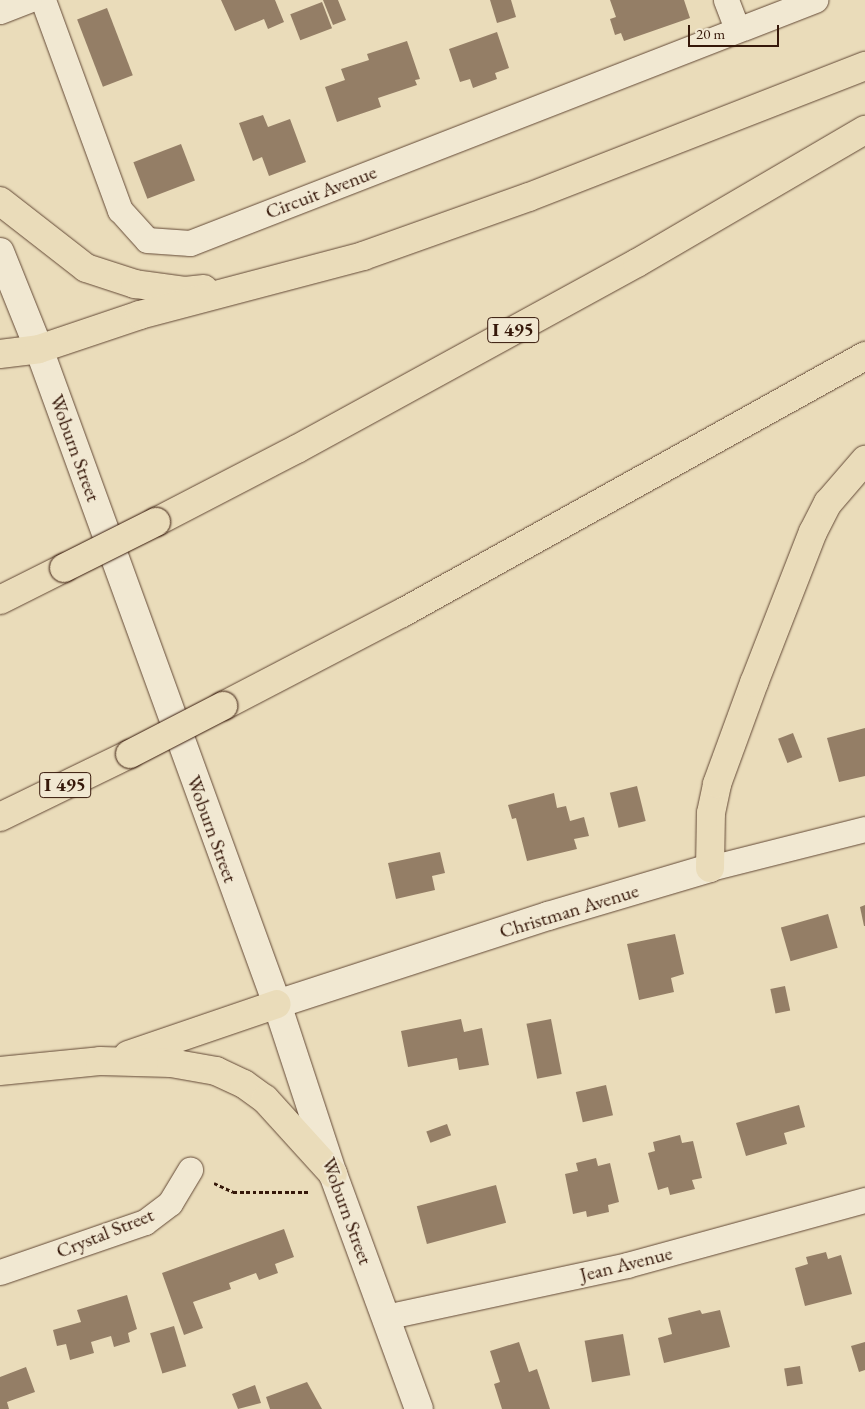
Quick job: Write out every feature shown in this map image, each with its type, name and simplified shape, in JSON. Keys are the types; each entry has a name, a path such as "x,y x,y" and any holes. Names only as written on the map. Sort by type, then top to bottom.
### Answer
{"highway":[{"path":"0,354 39,349 140,315 354,259 436,232 865,66"},
{"name":"I 495","path":"0,600 297,449 637,262 865,130"},
{"path":"0,201 86,268 135,284 185,291 255,285"},
{"name":"I 495","path":"0,816 130,754 436,594 865,356"},
{"path":"710,868 708,840 713,803 754,683 813,532 828,503 865,460"},
{"path":"100,1062 129,1055 277,1004"},
{"path":"0,1071 100,1062 170,1063 216,1071 244,1084 265,1099 336,1183"}],"main road":[{"name":"Woburn Street","path":"0,252 39,349 277,1004 336,1183 419,1409"},
{"name":"Christman Avenue","path":"277,1004 548,916 710,868"}],"street":[{"path":"0,11 29,0"},
{"name":"Circuit Avenue","path":"43,0 120,210 147,240 190,243 815,0"},
{"path":"726,0 738,29"},
{"name":"Christman Avenue","path":"710,868 865,829"},
{"name":"Crystal Street","path":"0,1272 145,1222 170,1202 190,1170"},
{"name":"Jean Avenue","path":"385,1317 627,1265 865,1200"}],"path":[{"path":"190,1170 232,1192 336,1183"}],"building":[{"path":"221,0 275,0 284,22 268,29 264,19 235,31"},
{"path":"323,0 338,0 346,20 333,25"},
{"path":"490,0 511,0 516,17 497,23"},
{"path":"610,0 684,0 690,18 624,41 621,33 615,35 610,19 616,17"},
{"path":"322,2 332,28 300,40 290,14"},
{"path":"107,8 133,75 103,87 77,19"},
{"path":"497,32 509,68 495,73 497,79 473,88 470,79 460,82 449,49"},
{"path":"407,41 420,79 415,80 417,85 378,98 381,107 337,122 325,87 345,80 341,69 369,60 367,54"},
{"path":"263,115 268,127 290,119 306,162 269,176 262,157 253,161 239,123"},
{"path":"181,144 195,180 147,199 133,162"},
{"path":"865,728 865,776 839,782 827,738"},
{"path":"793,733 802,757 787,763 778,739"},
{"path":"637,786 646,821 619,828 610,793"},
{"path":"554,793 557,808 566,806 570,821 584,817 589,836 574,839 577,849 527,861 516,818 512,819 508,805"},
{"path":"440,852 445,873 432,876 435,890 396,899 388,863"},
{"path":"865,905 865,926 864,926 860,907"},
{"path":"828,914 838,948 791,961 781,928"},
{"path":"675,934 684,974 671,978 674,992 639,1000 627,944"},
{"path":"785,986 790,1010 776,1014 770,989"},
{"path":"461,1019 464,1032 482,1028 489,1065 459,1070 457,1058 408,1067 401,1031"},
{"path":"551,1019 562,1074 537,1079 526,1024"},
{"path":"606,1085 613,1115 583,1122 576,1092"},
{"path":"799,1105 805,1127 784,1133 787,1144 746,1156 736,1123"},
{"path":"447,1124 451,1135 430,1143 426,1132"},
{"path":"680,1135 682,1143 693,1141 702,1178 692,1180 695,1189 670,1195 668,1187 658,1190 648,1153 655,1151 653,1142"},
{"path":"596,1158 598,1166 610,1163 619,1202 608,1205 609,1212 587,1217 586,1211 573,1214 565,1174 578,1171 576,1163"},
{"path":"496,1185 506,1223 427,1244 417,1206"},
{"path":"284,1229 294,1257 275,1264 278,1273 259,1280 256,1273 229,1283 231,1289 193,1302 203,1328 184,1335 162,1273"},
{"path":"826,1252 828,1259 841,1255 852,1294 805,1306 795,1268 808,1264 806,1257"},
{"path":"127,1295 137,1329 128,1333 130,1342 114,1347 111,1336 91,1342 94,1353 70,1360 66,1344 57,1346 53,1330 81,1322 77,1310"},
{"path":"700,1310 702,1314 720,1310 730,1347 664,1363 658,1338 672,1334 668,1318"},
{"path":"174,1326 186,1366 162,1373 150,1333"},
{"path":"623,1334 630,1375 592,1382 585,1341"},
{"path":"519,1342 529,1372 537,1369 550,1409 502,1409 494,1384 500,1382 490,1351"},
{"path":"865,1342 865,1370 859,1372 851,1346"},
{"path":"800,1366 803,1384 787,1386 784,1369"},
{"path":"26,1367 35,1392 7,1402 9,1409 0,1409 0,1377"},
{"path":"307,1382 322,1409 270,1409 266,1397"},
{"path":"255,1385 261,1403 238,1409 232,1394"}]}
